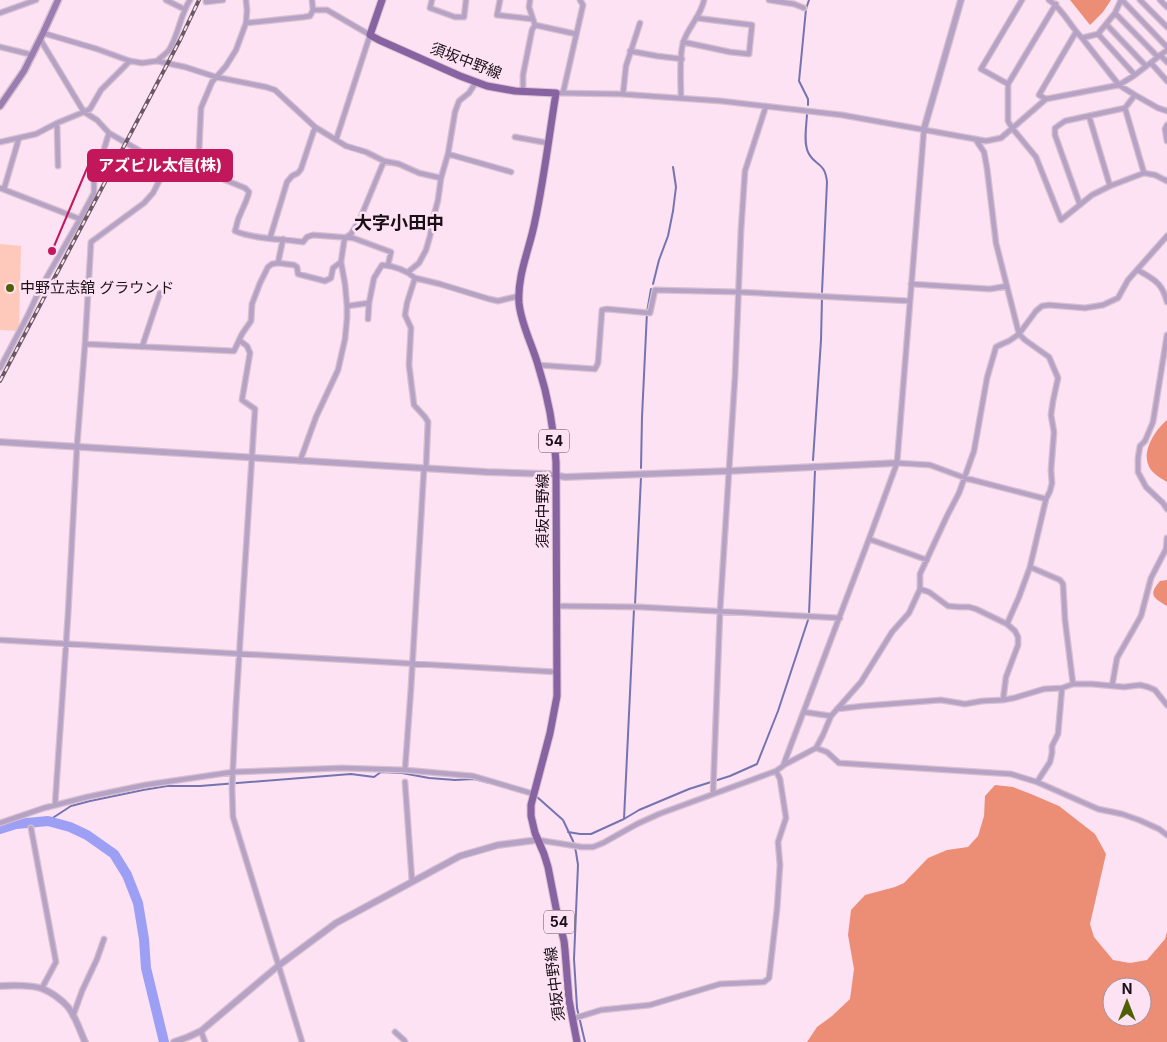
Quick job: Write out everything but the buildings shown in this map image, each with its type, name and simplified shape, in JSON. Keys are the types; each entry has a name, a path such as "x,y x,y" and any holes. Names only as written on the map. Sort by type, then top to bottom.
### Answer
{"main road":[{"path":"0,106 24,71 58,0"},
{"path":"370,35 382,0"},
{"name":"須坂中野線","path":"370,35 476,82 507,90 560,93 548,143 536,219 520,281 519,296 522,316 548,402 556,454 557,672 555,708 531,805 531,816 537,840 548,867 565,945 569,1000 574,1018 577,1042"}],"street":[{"path":"0,13 36,0"},
{"path":"166,0 184,8"},
{"path":"157,61 169,51 179,29 184,8 190,0"},
{"path":"206,0 206,2 222,0"},
{"path":"194,166 198,151 201,108 212,82 226,66 236,50 246,22 246,0"},
{"path":"246,22 310,16 313,10 312,0"},
{"path":"432,0 430,8 455,17 464,17 466,0"},
{"path":"500,0 497,15 532,19"},
{"path":"530,0 529,7 535,25"},
{"path":"580,0 583,5 560,93 623,94 766,106 842,115 986,141 1001,138 1046,99 1119,85 1136,75 1167,48 1122,0 1098,34 1082,38"},
{"path":"681,98 683,42 688,30 699,15 704,0"},
{"path":"770,0 794,4 804,8"},
{"path":"783,766 897,463 924,129 961,0"},
{"path":"1008,84 981,70 1022,0"},
{"path":"1049,0 1056,4 1119,85 1135,96 1167,111"},
{"path":"1140,0 1167,28"},
{"path":"1160,0 1167,7"},
{"path":"1056,4 1008,84 1008,121 1036,157 1061,220 1092,195 1144,173 1167,181"},
{"path":"313,10 327,10 370,35 336,140"},
{"path":"1114,13 1167,62"},
{"path":"683,42 749,54 752,25 696,18"},
{"path":"623,94 626,66 640,23"},
{"path":"1106,24 1167,81"},
{"path":"535,25 576,34"},
{"path":"523,92 523,76 532,30 535,25"},
{"path":"1046,99 1039,95 1076,32"},
{"path":"1098,34 1136,75"},
{"path":"42,36 97,49 130,62 157,61 275,90 315,127 346,146 366,152 384,161 399,164 419,173 441,178"},
{"path":"42,36 84,112 98,120 109,133 154,159 180,162 194,166 203,172 245,188 249,192 235,231 252,236 303,242 313,235 353,238 391,252 388,265"},
{"path":"0,47 32,55"},
{"path":"630,51 682,59"},
{"path":"0,142 36,134 90,109 101,90 130,62"},
{"path":"408,272 418,263 426,250 448,154 454,112 459,101 469,93 476,82"},
{"path":"1080,205 1055,135 1055,128 1065,121 1125,108 1135,96"},
{"path":"713,794 720,611 735,377 745,171 766,106"},
{"path":"1125,108 1144,173"},
{"path":"1089,116 1110,186"},
{"path":"58,124 58,166"},
{"path":"1167,124 1165,129 1167,141"},
{"path":"270,238 287,182 301,169 315,127"},
{"path":"0,368 40,290 94,193 94,181 109,133"},
{"path":"515,137 548,143"},
{"path":"19,138 2,189 80,218"},
{"path":"976,140 984,152 996,243 1019,334 1049,357 1058,378 1051,415 1054,432 1051,470 1052,483 1046,499 1030,567 1007,624"},
{"path":"448,154 511,172"},
{"path":"300,461 316,417 338,370 345,339 348,318 341,262 345,238 351,234 360,218 384,161"},
{"path":"55,805 91,242 144,204 153,193 169,162"},
{"path":"174,1042 201,1031 278,966 336,923 460,856 498,845 537,840 592,847 659,814 776,771 816,748 830,716 861,682 892,632 909,612 920,589 920,574 965,478 974,451 987,378 996,347 1010,341 1019,334 1042,306 1084,308 1102,305 1118,298 1128,280 1167,236"},
{"path":"278,264 283,239"},
{"path":"85,344 234,350 251,321 252,304 268,267 272,264 294,265 297,267 298,274 325,281 331,278 333,268 341,262"},
{"path":"368,319 374,278 382,264 408,272 415,278 489,299 498,301 519,296"},
{"path":"1138,270 1159,284 1163,289 1167,302"},
{"path":"405,770 428,422 426,417 414,405 409,365 411,328 405,315 415,278"},
{"path":"911,284 990,290 1007,286"},
{"path":"538,365 595,369 598,363 602,310 650,313 655,290 738,292 910,301"},
{"path":"142,347 160,293"},
{"path":"347,306 369,303"},
{"path":"1167,335 1153,422 1145,441 1140,446 1138,465 1138,472 1146,487 1167,509"},
{"path":"240,340 247,346 250,353 242,400 255,409 239,653 232,788 233,818 302,1042"},
{"path":"0,442 565,477 897,463 930,465 965,478 1046,499"},
{"path":"1112,686 1117,658 1141,616 1151,578 1166,549 1167,538"},
{"path":"870,539 927,560"},
{"path":"1030,567 1060,580 1064,584 1065,620 1073,684"},
{"path":"920,589 929,592 948,606 976,609 1007,624 1014,631 1018,637 1016,651 1006,677 1003,700"},
{"path":"557,606 640,607 840,618"},
{"path":"0,640 557,672"},
{"path":"836,710 941,700 965,704 1003,700 1044,689 1062,688 1073,684 1124,687 1140,685 1155,690 1167,705"},
{"path":"1037,782 1052,759 1052,746 1058,734 1062,688"},
{"path":"804,712 830,716"},
{"path":"816,748 827,752 839,763 1011,774 1037,782 1098,809 1139,820 1167,834"},
{"path":"0,823 87,797 146,785 233,773 342,768 405,770 473,776 534,794"},
{"path":"574,1018 601,1010 650,1005 720,984 764,982 769,978 780,865 778,842 786,818 780,779 776,771"},
{"path":"405,782 412,881"},
{"path":"31,828 56,962 42,988"},
{"path":"73,1016 104,940"},
{"path":"0,986 15,985 42,988 58,998 68,1008 86,1042"},
{"path":"201,1031 205,1042"},
{"path":"395,1032 405,1042"}],"shaded area":[{"path":"1070,0 1111,0 1103,12 1090,25"},
{"name":"中野立志舘 グラウンド","path":"0,244 21,246 19,331 0,330"},
{"path":"1167,420 1167,482 1151,470 1147,457 1150,443"},
{"path":"1167,580 1167,606 1158,601 1153,593 1160,581"},
{"path":"995,785 1013,787 1059,806 1095,834 1106,854 1090,924 1094,937 1113,960 1130,963 1147,960 1165,939 1167,932 1167,1042 807,1042 817,1027 850,999 854,969 848,935 851,910 865,895 904,883 928,858 947,850 968,847 978,836 984,816 985,796"}],"waterway":[{"path":"808,105 808,99 799,81 806,9 809,0"},
{"path":"807,112 805,138 808,152 813,160 824,170 827,182 822,292"},
{"path":"653,284 668,236 673,211 676,187 673,167"},
{"path":"641,468 647,312 651,289"},
{"path":"813,460 822,298"},
{"path":"809,614 815,470"},
{"path":"635,605 641,477"},
{"path":"624,819 634,609"},
{"path":"568,832 591,834 639,810 757,764 778,711 808,620"},
{"path":"48,821 71,806 167,786 200,786 351,774 374,777 381,772 455,780 474,779 489,783"},
{"path":"536,796 563,820 576,852 578,865 574,959 577,1008 585,1042"},
{"path":"0,829 16,824 48,821 70,827 87,835 114,854 127,875 138,903 144,939 146,968 164,1042"}],"railway":[{"path":"0,381 180,40 199,0"}],"place":[{"name":"アズビル太信(株)","path":"52,251"},
{"name":"中野立志舘 グラウンド","path":"10,288"}],"district":[{"name":"大字小田中","path":"399,223"}]}
